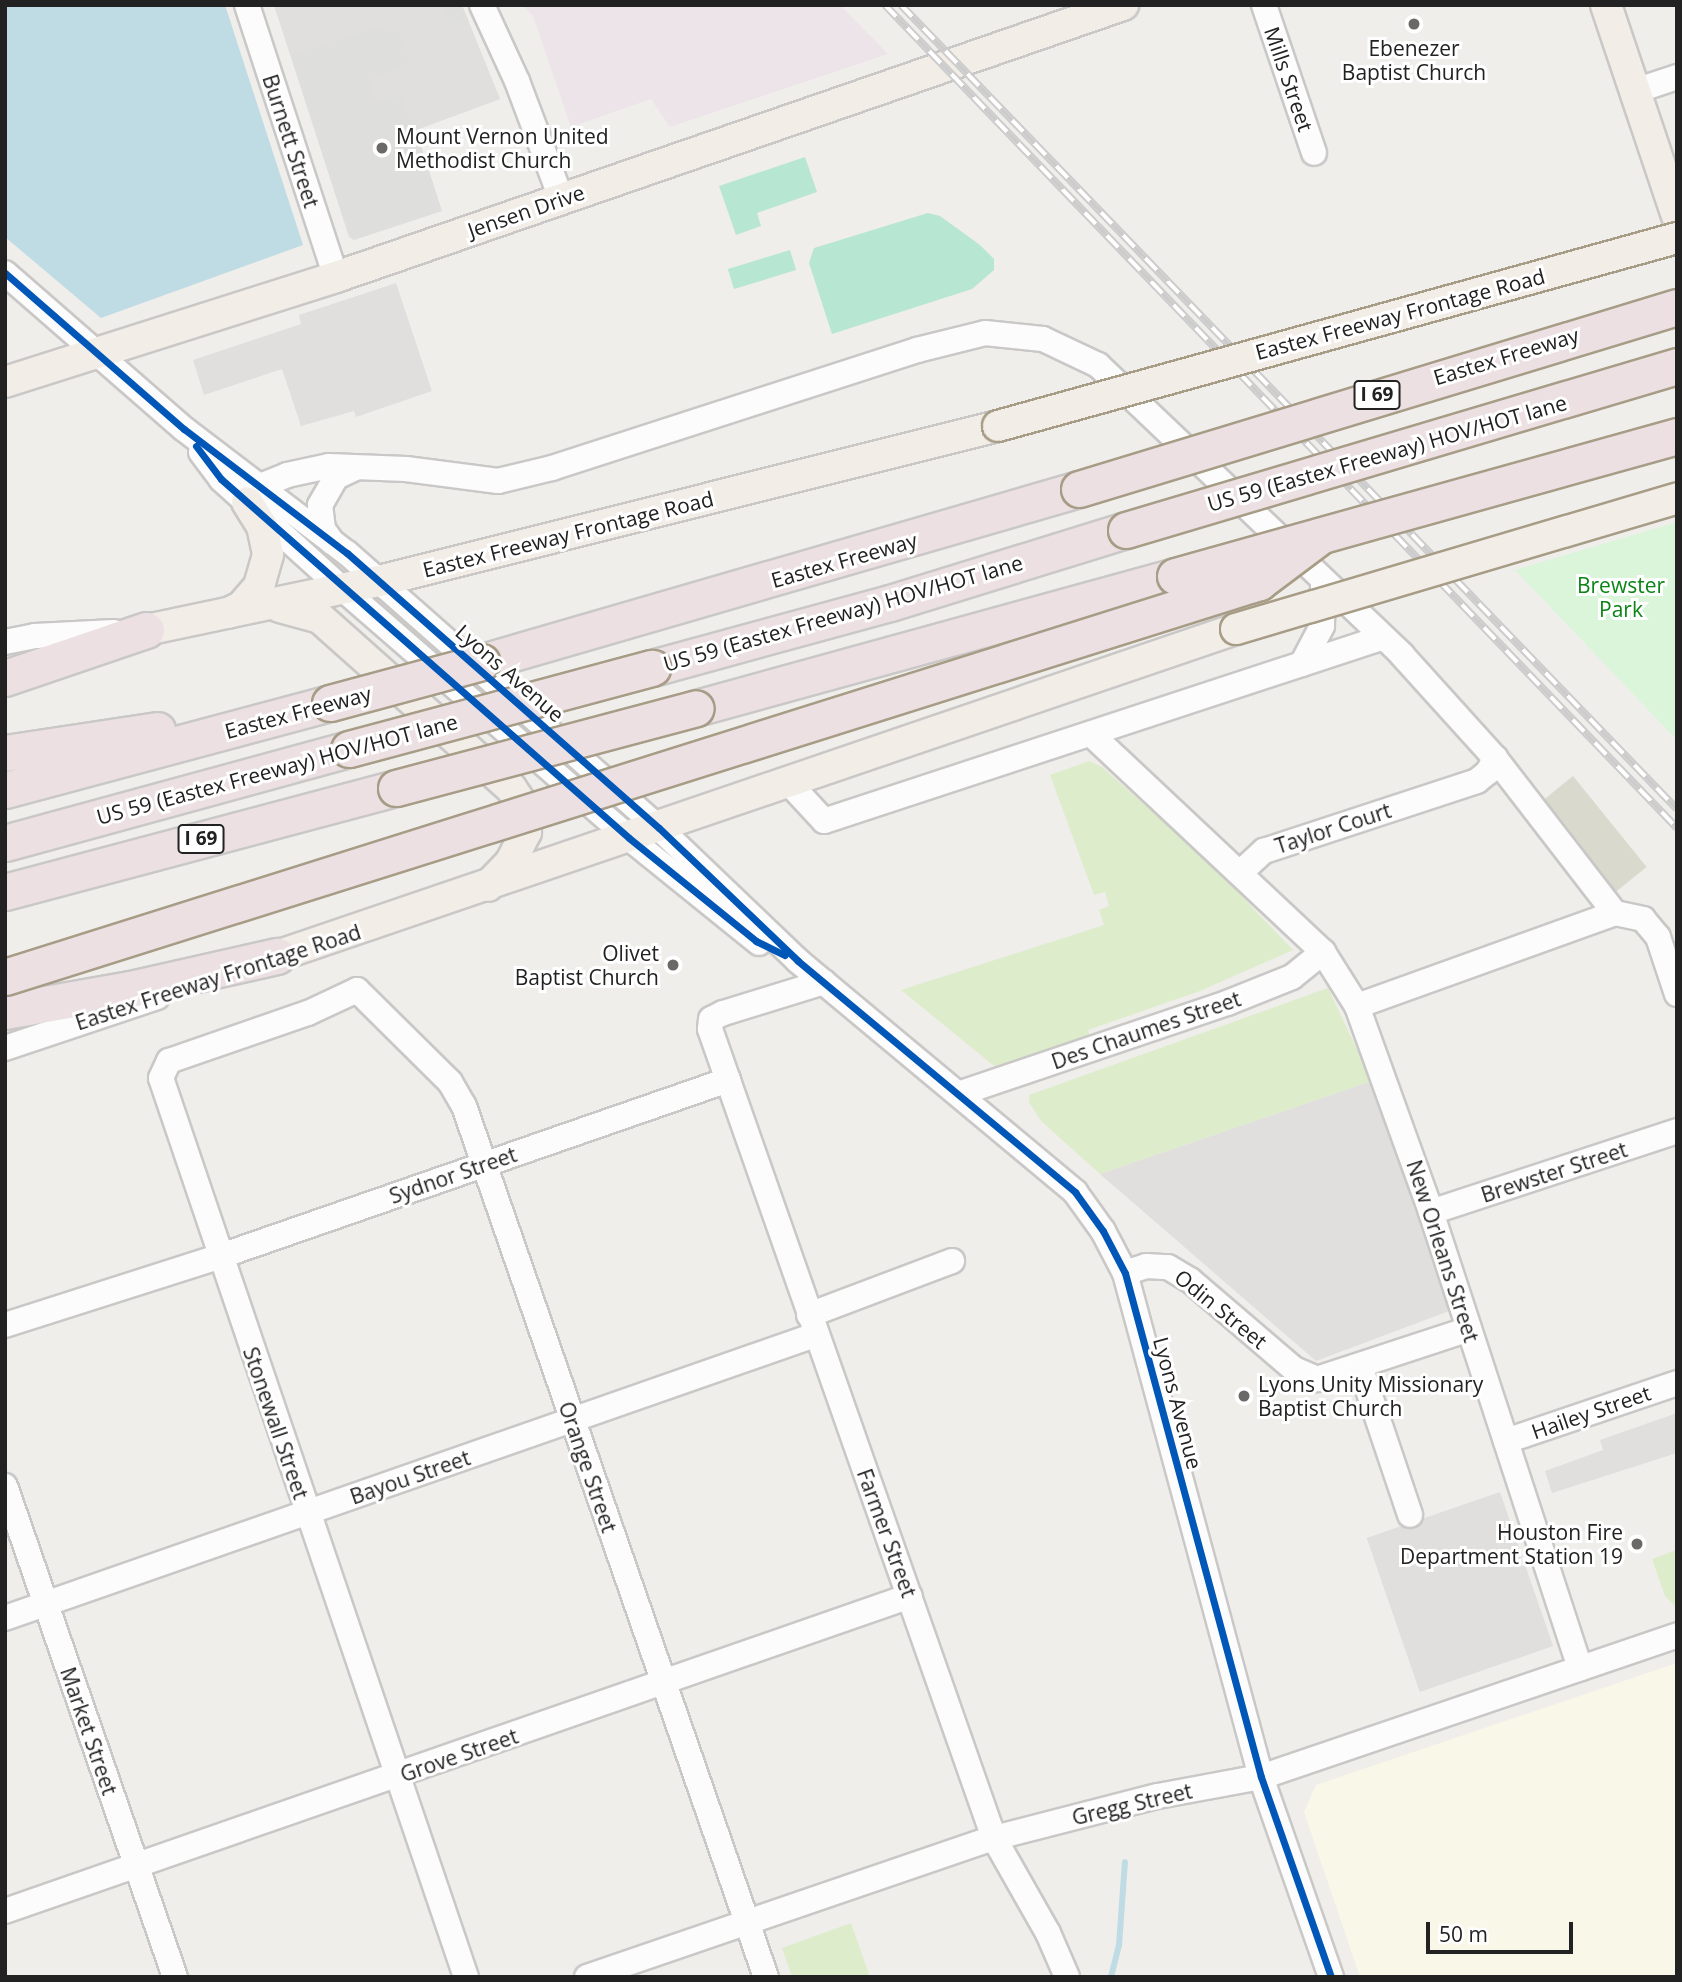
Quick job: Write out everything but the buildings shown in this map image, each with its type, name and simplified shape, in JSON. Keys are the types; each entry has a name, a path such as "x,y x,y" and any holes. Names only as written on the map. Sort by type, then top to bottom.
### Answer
{"highway":[{"name":"Eastex Freeway","path":"5,790 611,628 1677,307"},
{"name":"US 59 (Eastex Freeway) HOV/HOT lane","path":"5,843 890,603 1677,366"},
{"name":"I 69","path":"5,892 696,708 1677,436"},
{"path":"5,977 1259,582 1319,537"},
{"path":"5,678 146,630"},
{"path":"5,753 330,703"},
{"path":"5,1011 130,989 277,956"}],"main road":[{"name":"Jensen Drive","path":"5,382 336,277 1123,5"},
{"path":"1606,5 1675,208"},
{"name":"Eastex Freeway Frontage Road","path":"146,630 344,590 998,426 1677,238"},
{"path":"220,616 251,597 264,573 266,538 252,494"},
{"name":"Eastex Freeway Frontage Road","path":"277,956 659,828 1236,629 1677,498"},
{"path":"268,606 320,618 511,788 523,806 526,832 510,862 488,886"}],"street":[{"name":"Burnett Street","path":"247,5 336,277"},
{"path":"482,5 517,80 561,198"},
{"name":"Mills Street","path":"1264,5 1314,153"},
{"path":"1635,91 1677,77"},
{"name":"Lyons Avenue","path":"5,273 100,352 184,429 220,479 252,494 333,543 379,581 659,828 798,961 961,1093 1075,1192 1103,1231 1125,1273 1261,1777 1331,1977"},
{"path":"252,494 329,466 406,469 498,481 552,468 917,350 985,333 1032,338 1098,365 1381,638 1495,758 1615,914"},
{"path":"333,543 323,529 320,505 335,477 355,468"},
{"name":"Lyons Avenue","path":"252,494 344,590 629,838 756,941 798,961"},
{"path":"1302,664 1322,626 1323,582"},
{"name":"Eastex Freeway Frontage Road","path":"5,642 35,636 146,630"},
{"path":"788,782 824,821 1093,736 1381,638"},
{"path":"1093,736 1240,873"},
{"name":"Taylor Court","path":"1240,873 1264,851 1477,781 1488,772 1495,758"},
{"name":"New Orleans Street","path":"1240,873 1322,952 1357,1006 1431,1212 1580,1668"},
{"path":"1357,1006 1615,914 1643,919 1658,937 1677,994"},
{"name":"Des Chaumes Street","path":"961,1093 1227,1003 1292,977 1322,952"},
{"name":"Eastex Freeway Frontage Road","path":"5,1048 277,956"},
{"path":"728,1080 710,1029 711,1019 824,982"},
{"name":"Orange Street","path":"357,990 450,1082 464,1106 766,1977"},
{"name":"Stonewall Street","path":"357,990 163,1067 161,1078 218,1257 466,1977"},
{"name":"Sydnor Street","path":"5,1325 218,1257 728,1080"},
{"name":"Farmer Street","path":"728,1080 993,1838 1048,1933 1067,1977"},
{"name":"Brewster Street","path":"1431,1212 1677,1132"},
{"name":"Bayou Street","path":"5,1618 571,1420 812,1325 952,1261"},
{"name":"Odin Street","path":"1125,1273 1146,1266 1168,1267 1307,1377 1317,1379 1469,1329"},
{"path":"1360,1366 1410,1515"},
{"name":"Hailey Street","path":"1506,1441 1677,1382"},
{"name":"Market Street","path":"5,1486 174,1977"},
{"name":"Grove Street","path":"6,1909 664,1684 910,1596"},
{"name":"Gregg Street","path":"587,1977 993,1838 1158,1796 1261,1777 1677,1635"}],"shaded area":[{"name":"Mount Vernon United Methodist Church","path":"274,5 462,5 500,99 416,130 442,211 354,240 349,237"},
{"path":"274,5 442,5 448,24 466,18 500,99 413,131 401,96 377,103 369,79 410,63 398,29 386,33 383,26 291,55"},
{"path":"523,5 840,5 888,54 670,127 651,99 571,127 533,16"},
{"path":"396,283 432,391 356,417 354,411 301,426 282,369 204,395 193,360 301,324 299,315"},
{"path":"1573,776 1647,867 1616,892 1542,801"},
{"path":"1372,1081 1449,1311 1316,1361 1100,1174"},
{"path":"1677,1413 1677,1453 1552,1493 1545,1471 1603,1450 1600,1440"},
{"path":"1500,1492 1553,1646 1420,1692 1367,1538"},
{"path":"1677,1663 1677,1977 1360,1977 1304,1812 1316,1785"}],"green space":[{"path":"805,157 817,192 757,213 761,226 736,235 719,186"},
{"path":"928,213 940,216 980,245 994,259 994,270 972,289 832,334 809,263 814,248"},
{"path":"790,250 796,270 734,289 728,269"},
{"name":"Brewster Park","path":"1677,522 1677,740 1515,570"},
{"path":"1089,761 1102,767 1212,865 1293,950 1200,991 1088,1030 1091,1039 999,1070 901,990 1104,925 1099,910 1109,906 1105,892 1094,895 1050,775"},
{"path":"1328,988 1372,1081 1100,1174 1041,1121 1029,1102 1029,1095"},
{"path":"1677,1550 1677,1608 1665,1596 1652,1559"},
{"path":"851,1923 870,1977 792,1977 782,1948"}],"water":[{"path":"5,5 225,5 303,245 101,318 5,237"}],"waterway":[{"path":"1111,1977 1119,1945 1125,1862"}],"railway":[{"path":"885,5 1677,828"},
{"path":"901,5 1677,809"}],"cycle path":[{"path":"5,273 184,429 347,553 659,828 798,961 1075,1192 1103,1231 1125,1273 1261,1777 1331,1977"},
{"path":"196,446 221,479 629,838 756,941 785,955"}],"place":[{"name":"Ebenezer Baptist Church","path":"1414,24"},
{"name":"Mount Vernon United Methodist Church","path":"382,148"},
{"name":"Olivet Baptist Church","path":"673,965"},
{"name":"Lyons Unity Missionary Baptist Church","path":"1244,1396"},
{"name":"Houston Fire Department Station 19","path":"1637,1544"}]}
